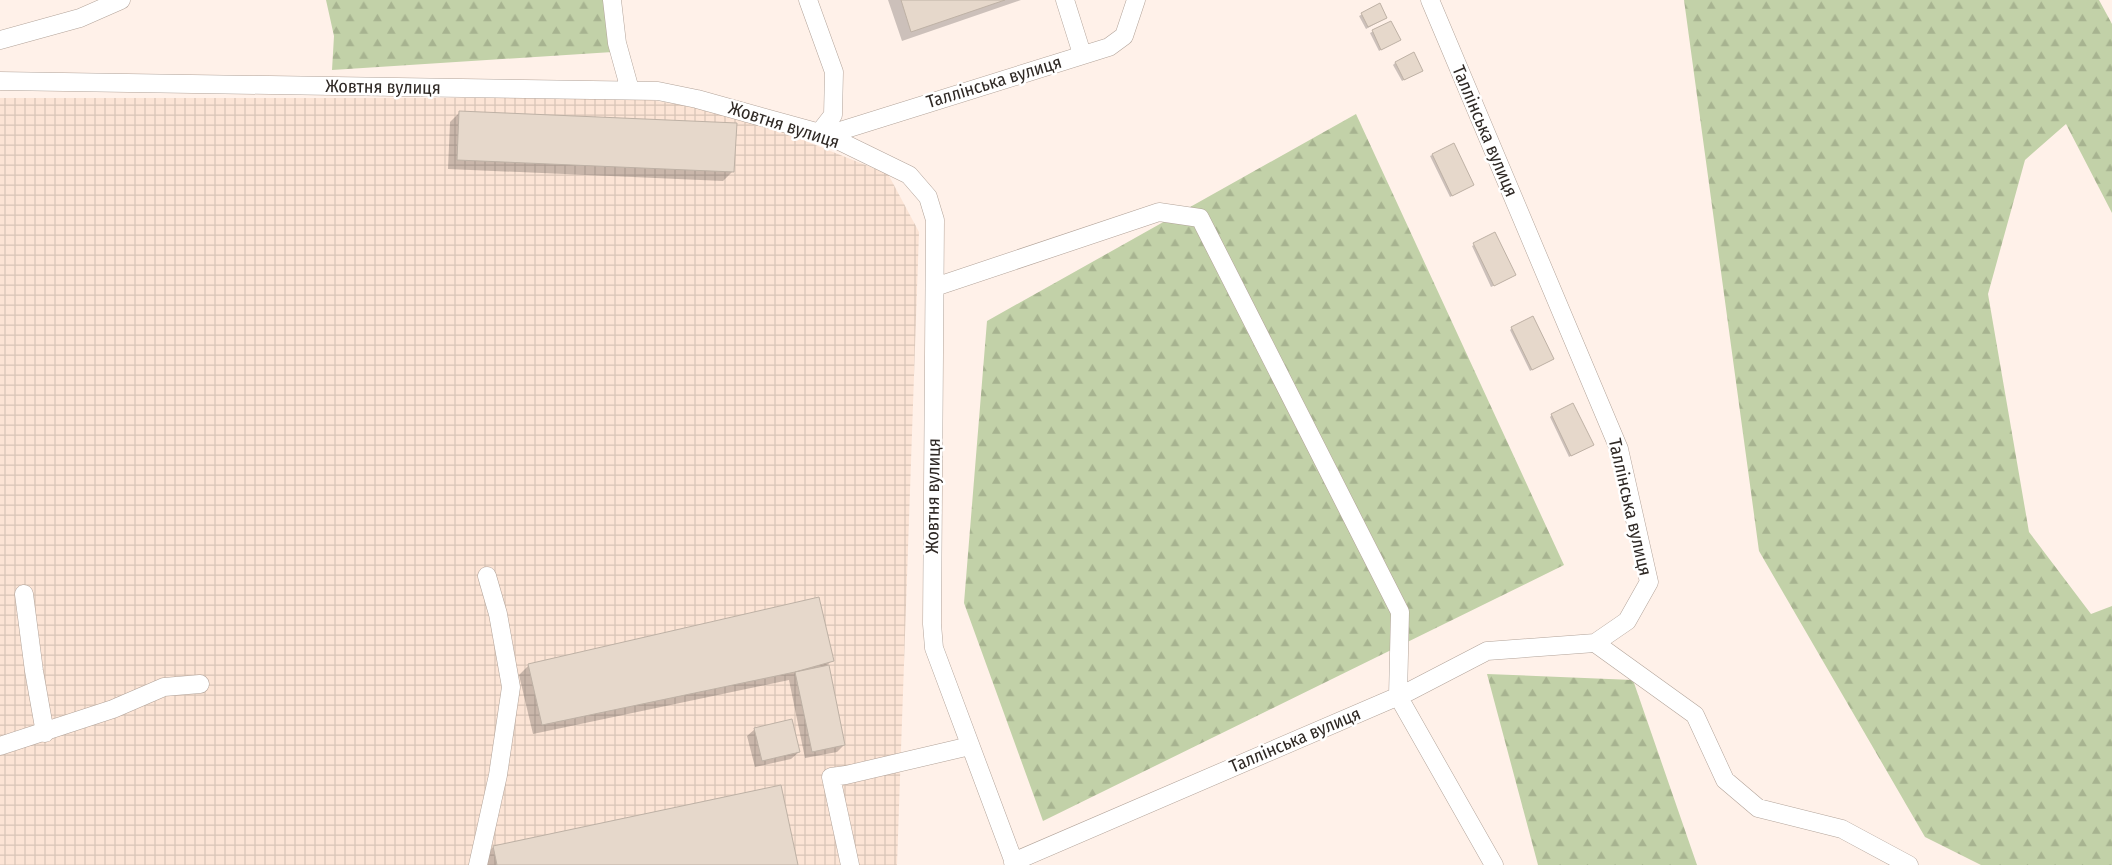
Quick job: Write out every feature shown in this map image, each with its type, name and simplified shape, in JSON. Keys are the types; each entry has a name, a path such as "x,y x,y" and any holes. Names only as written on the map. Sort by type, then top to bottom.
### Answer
{"street":[{"path":"0,40 80,18 121,0"},
{"path":"612,0 617,43 630,90"},
{"path":"808,0 834,72 833,115 823,134"},
{"path":"1065,0 1082,54"},
{"name":"Таллінська вулиця","path":"823,134 1109,47 1124,36 1136,0"},
{"name":"Таллінська вулиця","path":"1014,863 1398,696 1487,651 1595,642 1627,621 1649,582 1619,449 1430,0"},
{"name":"Жовтня вулиця","path":"0,81 658,91 698,99 823,134 909,175 928,197 935,220 932,624 934,648 1014,863"},
{"path":"935,287 1159,212 1200,218 1400,612 1398,696 1494,865"},
{"path":"478,865 498,775 511,687 498,614 486,576"},
{"path":"24,594 44,733"},
{"path":"1595,642 1695,715 1725,780 1758,808 1842,829 1910,865"},
{"path":"0,746 113,709 164,687 200,684"},
{"path":"850,865 831,777 970,746"}],"shaded area":[{"path":"0,98 637,98 735,113 888,174 919,232 897,865 0,865"}],"green space":[{"path":"326,0 617,0 628,51 332,70 334,36"},
{"path":"1684,0 2099,0 2112,24 2112,213 2066,124 2025,160 1988,294 2029,532 2091,614 2112,606 2112,865 1981,865 1925,837 1759,551"},
{"path":"1356,114 1564,565 1043,821 964,603 987,321"},
{"path":"1487,674 1633,680 1697,865 1538,865"}],"building":[{"path":"901,0 1005,0 911,32"},
{"path":"1380,3 1387,18 1368,27 1361,13"},
{"path":"1391,21 1401,40 1381,50 1372,30"},
{"path":"1414,52 1423,71 1404,80 1395,62"},
{"path":"459,111 737,123 734,172 457,160"},
{"path":"1454,143 1474,185 1452,196 1432,154"},
{"path":"1495,232 1516,275 1494,286 1473,243"},
{"path":"1533,316 1554,359 1532,370 1511,327"},
{"path":"1573,403 1594,445 1571,456 1551,414"},
{"path":"819,597 834,661 795,672 542,725 528,664"},
{"path":"829,665 845,745 812,752 795,672"},
{"path":"792,719 800,752 762,761 754,728"},
{"path":"781,785 798,865 497,865 493,846"}]}
